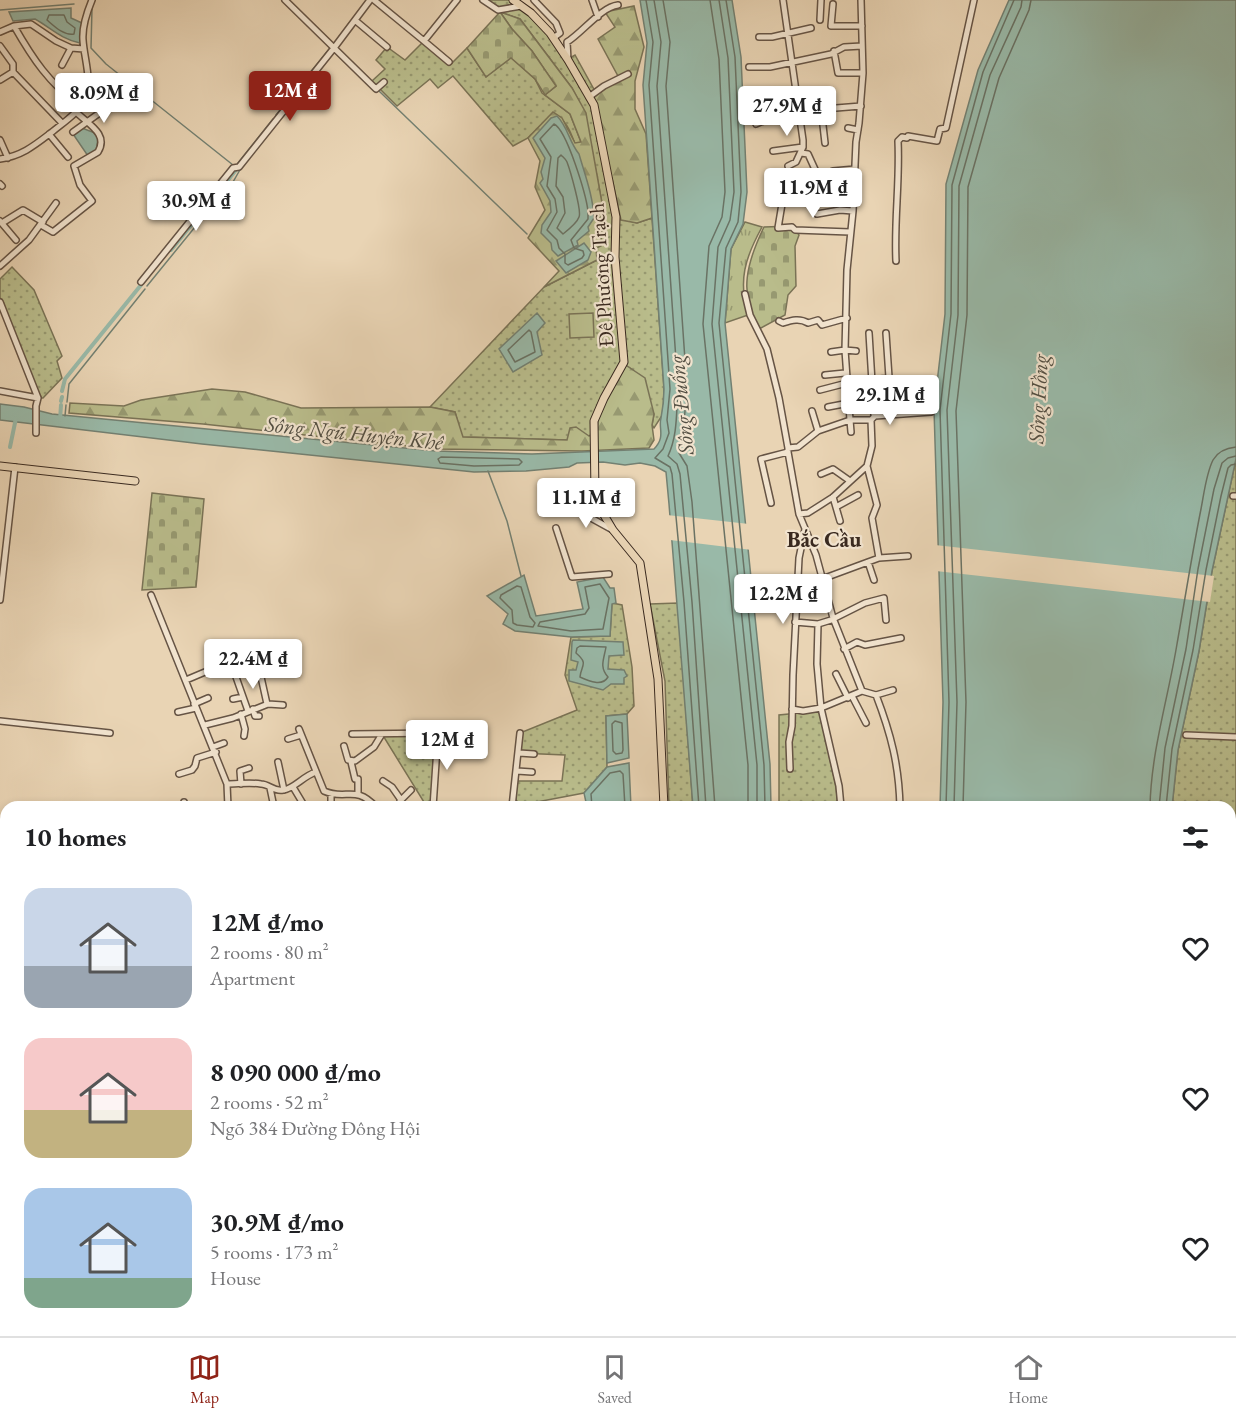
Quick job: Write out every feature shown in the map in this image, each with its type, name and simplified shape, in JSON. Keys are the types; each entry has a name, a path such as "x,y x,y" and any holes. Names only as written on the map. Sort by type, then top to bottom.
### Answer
{"main road":[{"name":"Đê Phương Trạch","path":"513,0 553,35 594,105 616,217 615,257 624,362 596,414 595,495 598,505 613,530 640,563 658,679 664,801"},
{"path":"0,466 135,481"}],"street":[{"path":"0,159 8,158 37,145 78,110 88,90 82,37 92,0"},
{"path":"285,0 376,90 384,82"},
{"path":"424,41 457,0"},
{"path":"485,0 498,10 524,8 536,2 556,23 559,30 553,35 567,42"},
{"path":"592,0 598,17"},
{"path":"783,0 798,97 802,150 796,162 788,166 794,184"},
{"path":"820,0 820,20"},
{"path":"851,432 845,350 850,232 863,73 861,0"},
{"path":"896,261 898,141 908,136 937,141 940,129 946,128 974,0"},
{"path":"141,282 235,167 239,167 356,21 368,1 449,62"},
{"path":"833,4 831,26 862,26"},
{"path":"567,42 575,37 584,26 612,6 618,5"},
{"path":"356,21 387,47"},
{"path":"0,32 23,24 35,25 53,39 71,48 84,49"},
{"path":"14,26 30,54 50,81 101,136 100,150 74,166 80,185 92,201 53,232 23,210 1,222 16,240"},
{"path":"759,38 811,28"},
{"path":"567,42 568,60"},
{"path":"0,45 15,68 13,72 0,80"},
{"path":"749,67 770,67 831,54 844,47 862,46"},
{"path":"62,65 71,48"},
{"path":"834,51 838,73 863,73"},
{"path":"13,72 62,123"},
{"path":"590,97 604,86 628,74"},
{"path":"74,132 105,109 115,95"},
{"path":"769,106 798,97"},
{"path":"825,143 826,98"},
{"path":"756,124 786,112 861,106"},
{"path":"848,128 858,130"},
{"path":"49,134 68,157"},
{"path":"0,140 8,158"},
{"path":"773,151 802,150 808,154 818,176"},
{"path":"850,232 778,228 785,186 833,171 855,169"},
{"path":"0,266 29,240 56,203"},
{"path":"817,214 840,210 853,211"},
{"path":"745,294 750,315 767,349 779,398 799,514 816,555 844,649 862,691"},
{"path":"0,302 38,398 36,433"},
{"path":"779,321 803,319 808,323 818,320 822,325 847,318"},
{"path":"869,333 874,417 872,446 867,466 877,505 872,518 879,558"},
{"path":"874,417 878,411 891,407 886,333"},
{"path":"831,352 856,351"},
{"path":"825,375 845,373"},
{"path":"872,380 889,378"},
{"path":"820,390 847,383"},
{"path":"0,391 38,398"},
{"path":"828,407 849,403"},
{"path":"812,411 818,431"},
{"path":"771,503 761,459 798,447 818,431 850,420 931,412"},
{"path":"799,514 808,513 833,497 867,466"},
{"path":"0,600 3,551 15,467"},
{"path":"820,474 833,469 850,481"},
{"path":"836,507 858,495"},
{"path":"833,497 840,521"},
{"path":"571,507 613,530"},
{"path":"556,528 572,577 609,574"},
{"path":"790,769 789,742 792,726 799,558 805,529"},
{"path":"822,579 879,558 908,556"},
{"path":"868,562 874,580"},
{"path":"151,595 214,749 227,784 228,801"},
{"path":"795,622 818,624 865,603 884,598 886,620"},
{"path":"818,624 817,664 821,708 840,801"},
{"path":"844,649 857,642 866,645 901,638"},
{"path":"186,680 232,661 232,656 251,652"},
{"path":"220,666 223,673"},
{"path":"209,671 212,678"},
{"path":"836,674 866,723"},
{"path":"236,677 250,710 256,717 259,716"},
{"path":"261,677 267,704"},
{"path":"792,709 803,711 821,708 862,691 876,695 893,690"},
{"path":"876,695 895,751 900,782 900,801"},
{"path":"233,699 243,697"},
{"path":"178,712 208,698"},
{"path":"205,725 267,704 283,705"},
{"path":"241,714 244,736"},
{"path":"0,721 110,733"},
{"path":"288,739 300,732 324,791 331,794 358,794 370,801"},
{"path":"352,734 438,733 433,801"},
{"path":"513,801 520,733"},
{"path":"351,762 367,753 382,734"},
{"path":"1186,735 1236,736"},
{"path":"179,774 194,768 197,758 224,743"},
{"path":"344,746 355,779 358,779 358,794"},
{"path":"519,753 534,754"},
{"path":"278,762 284,790"},
{"path":"241,784 240,771 249,768"},
{"path":"517,771 532,772"},
{"path":"227,784 263,784 270,788 284,790 293,787 303,777 315,772"},
{"path":"311,783 319,779"},
{"path":"383,781 392,787 399,801"},
{"path":"293,787 301,801"},
{"path":"270,788 273,801"},
{"path":"403,801 406,793 411,790"},
{"path":"331,794 331,801"}],"green space":[{"path":"483,0 513,0 531,13 568,59 575,55 596,93 607,171 612,178 621,219 637,223 652,218 664,389 663,414 654,428 652,425 654,414 633,370 624,364 598,418 598,434 567,440 462,437 455,412 430,407 544,287 597,260 596,248 601,245 602,203 585,113 572,88 520,19 500,12"},
{"path":"634,6 644,47 635,81 635,109 646,134 652,218 637,223 621,220 612,178 607,171 589,97 619,78 598,39 615,27 605,12"},
{"path":"500,12 520,19 572,88 586,113 602,203 601,246 596,248 597,260 544,287 559,271 528,238 545,210 535,187 540,161 528,138 553,112 562,118 575,143 581,142 570,114 545,95 556,86 532,51"},
{"path":"500,12 532,51 556,86 545,95 535,79 511,58 486,77 467,48"},
{"path":"424,41 452,63 467,48 486,77 511,57 535,79 542,93 570,114 581,142 575,144 567,126 553,113 528,138 513,146 453,76 438,88 430,79 397,106 372,81 385,69 376,60 387,47 405,60"},
{"path":"745,222 762,227 747,259 745,270 744,291 748,315 725,323 731,249"},
{"path":"793,226 799,235 795,246 796,286 788,295 785,315 759,329 752,316 749,303 747,278 749,265 764,227"},
{"path":"12,267 34,290 62,356 57,361 62,378 43,398 38,398 0,302 0,279"},
{"path":"593,313 594,337 570,338 569,314"},
{"path":"624,364 645,378 654,414 652,425 654,440 649,448 582,451 435,449 203,424 69,413 70,403 124,406 141,400 212,389 245,392 301,408 430,407 455,412 463,437 567,440 570,428 576,427 589,436 597,434 598,417"},
{"path":"1236,459 1236,801 1173,801 1178,750 1199,651 1212,571"},
{"path":"152,493 204,499 196,587 142,590"},
{"path":"612,603 622,605 632,667 634,706 627,714 606,716 607,767 584,793 542,801 517,801 513,797 515,781 562,781 565,755 519,753 520,733 577,710 565,675 571,637 610,636"},
{"path":"678,603 693,801 669,801 665,681 650,604"},
{"path":"819,711 837,801 779,801 779,715"},
{"path":"438,733 433,801 423,801 382,734"}],"water":[{"name":"Sông Đuống","path":"640,0 732,0 741,57 747,192 743,224 731,249 725,323 770,764 771,801 693,801 666,472 655,466 640,463 625,465 603,462 577,463 569,467 526,471 474,472 202,444 0,420 0,404 52,414 436,451 532,454 654,449 661,437 660,422 664,389 643,85 647,43"},
{"name":"Sông Hồng","path":"1009,0 1236,0 1236,459 1178,750 1173,801 940,801 943,702 934,409 945,314 946,184 978,70"},
{"path":"71,8 71,18 82,23 80,43 62,36 35,19 13,21 9,12"},
{"path":"557,116 579,154 594,218 588,227 589,231 577,241 578,245 558,256 552,250 551,243 541,233 542,225 551,212 550,201 540,183 543,179 541,172 545,158 533,138 551,118"},
{"path":"82,128 95,133 98,139 96,151 88,156 73,134"},
{"path":"584,243 591,252 588,260 566,273 556,261"},
{"path":"537,313 545,323 537,332 542,355 513,372 499,349"},
{"path":"524,575 536,616 583,609 577,582 603,577 610,588 614,588 616,603 612,604 610,636 571,637 515,631 503,624 508,614 487,596"},
{"path":"573,640 623,642 624,655 609,656 608,669 624,670 627,676 624,678 624,684 611,684 603,690 569,681 569,670 576,670 578,662 571,660"},
{"path":"627,714 629,758 607,763 606,716"},
{"path":"629,763 631,801 586,801 584,793 607,767"}],"pier":[{"path":"667,515 749,524 752,550 670,540"},
{"path":"935,545 1214,576 1210,602 936,571"}],"waterway":[{"path":"0,10 74,4"},
{"path":"92,8 91,48 106,64 233,165"},
{"path":"333,45 350,22"},
{"path":"276,115 330,48"},
{"path":"379,91 527,234"},
{"path":"238,163 273,119"},
{"path":"171,250 236,170 235,167"},
{"path":"233,182 241,168"},
{"path":"147,286 230,184"},
{"path":"62,391 65,379 141,285"},
{"path":"67,402 69,384 145,289"},
{"path":"61,401 62,397"},
{"path":"60,420 61,405"},
{"path":"65,416 66,405"},
{"path":"10,447 16,418"},
{"path":"488,471 507,521 521,576"}],"district":[{"name":"Bắc Cầu","path":"824,539"}],"water label":[{"name":"Sông Ngũ Huyện Khê","path":"354,433"}]}
